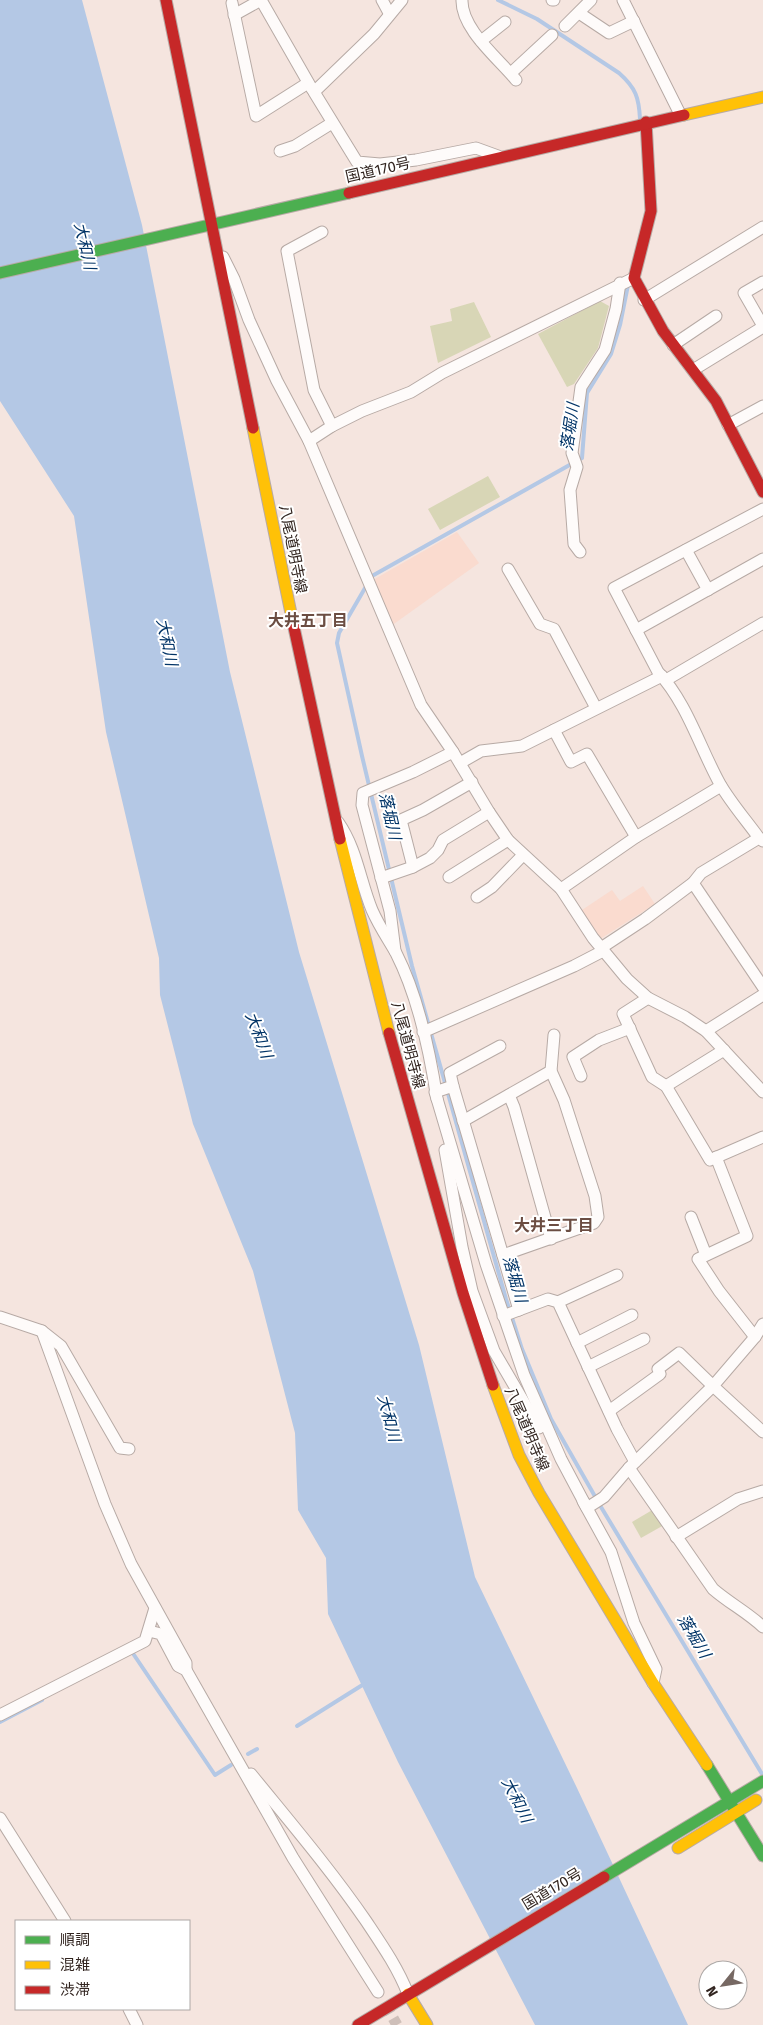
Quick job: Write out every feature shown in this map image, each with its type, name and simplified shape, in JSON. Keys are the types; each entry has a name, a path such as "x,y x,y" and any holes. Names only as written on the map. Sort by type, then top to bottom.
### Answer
{"main road":[{"name":"八尾道明寺線","path":"166,0 208,225 218,248 303,672 334,816 397,1063 468,1292 497,1398 519,1456 539,1493 653,1684 738,1812 763,1856"},
{"name":"国道170号","path":"0,273 680,114 763,97"},
{"path":"641,123 651,211 627,281 644,300 673,345 707,387 763,492"},
{"name":"国道170号","path":"427,1989 717,1808 763,1782"},
{"path":"666,1855 760,1797"},
{"name":"国道170号","path":"360,2024 565,1914"},
{"name":"国道170号","path":"378,2025 411,1998"},
{"path":"411,1998 427,2025"}],"street":[{"path":"234,15 261,0 332,124 357,162 380,164 416,160 476,148 499,156"},
{"path":"382,0 390,13"},
{"path":"232,2 256,116 311,88 374,34 402,0"},
{"path":"462,0 462,10 470,26 514,76 552,35"},
{"path":"565,26 591,0"},
{"path":"623,0 680,114"},
{"path":"579,13 609,33 634,20"},
{"path":"482,41 505,22"},
{"path":"280,151 295,146 332,124"},
{"path":"644,300 763,226"},
{"path":"322,232 287,252 314,390 332,426"},
{"path":"218,248 234,279 249,320 277,381 309,441 422,704 454,752 489,812 508,840 561,890 602,949 627,978 648,998 685,1017 706,1031 763,1092"},
{"path":"309,441 332,426 362,411 411,392 442,373 627,281"},
{"path":"580,552 574,544 570,490 577,467 572,453 581,387 605,350 616,309 627,281"},
{"path":"693,370 763,327 744,293 763,282"},
{"path":"673,345 716,316"},
{"path":"728,425 763,406"},
{"path":"428,1031 574,966 645,919 694,883 701,873 761,839 721,786 614,588 763,509"},
{"path":"686,550 708,590"},
{"path":"636,630 763,559"},
{"path":"508,569 540,624 554,629 596,708"},
{"path":"460,763 481,751 522,746 596,708 664,678 763,623"},
{"path":"554,730 570,762 587,754 636,837"},
{"path":"454,752 378,787 362,792 362,805 387,876 396,953 428,1031 445,1089 486,1264 511,1313"},
{"path":"413,867 401,820 423,810 472,782"},
{"path":"561,890 636,837 721,786"},
{"path":"387,876 413,867 430,858 438,850 443,840 489,812"},
{"path":"334,816 350,840 372,909 385,938 396,953"},
{"path":"449,877 508,840"},
{"path":"477,897 492,887 523,854"},
{"path":"694,883 763,987"},
{"path":"706,1031 763,995"},
{"path":"648,998 623,1014 652,1076 666,1086 710,1160 763,1137"},
{"path":"580,1076 572,1057 599,1040 630,1028"},
{"path":"503,1255 594,1223 598,1217 596,1196 564,1100 551,1071 554,1036"},
{"path":"500,1046 450,1073 445,1089 468,1292 494,1351 542,1433 556,1461 593,1504"},
{"path":"666,1086 724,1050"},
{"path":"463,1121 551,1071"},
{"path":"445,1089 463,1121 503,1255 511,1313 537,1409 593,1504 634,1623 656,1669 653,1684"},
{"path":"509,1095 551,1239"},
{"path":"716,1157 747,1236 698,1259 719,1291 755,1337"},
{"path":"691,1217 706,1255"},
{"path":"511,1313 548,1299 558,1302 617,1275"},
{"path":"558,1302 632,1465 676,1537 713,1588 724,1599 745,1611 763,1627"},
{"path":"577,1343 632,1315"},
{"path":"0,1317 42,1331 61,1346 120,1448 129,1449"},
{"path":"593,1504 712,1386 755,1337 763,1324"},
{"path":"42,1331 105,1504 131,1564 186,1663 186,1670 237,1757 254,1791 293,1858 378,1992"},
{"path":"588,1367 644,1339"},
{"path":"609,1411 660,1374 658,1369 679,1353 763,1432"},
{"path":"676,1537 738,1499 763,1491"},
{"path":"0,1715 145,1640 155,1608"},
{"path":"149,1632 161,1634 178,1666 186,1670"},
{"path":"237,1757 344,1889 384,1948 403,1979 411,1998"},
{"path":"0,1818 64,1920"},
{"path":"130,2010 137,2025"}],"shaded area":[{"path":"600,301 609,306 598,348 574,384 567,387 538,334"},
{"path":"474,302 491,337 438,363 430,326 452,321 450,309"},
{"path":"488,476 500,497 440,530 428,509"},
{"path":"457,532 479,563 391,626 373,580"},
{"path":"643,886 655,904 597,941 579,912 612,890 620,901"},
{"path":"654,1509 664,1525 641,1538 632,1522"}],"water":[{"name":"大和川","path":"0,0 82,0 142,225 230,672 299,952 419,1345 475,1577 577,1788 688,2025 535,2025 398,1762 328,1614 326,1558 298,1510 295,1433 253,1271 193,1124 160,995 159,958 106,732 74,516 0,401"}],"waterway":[{"name":"落堀川","path":"498,0 537,19 619,73 636,94 640,119"},
{"name":"落堀川","path":"628,285 620,325 611,354 587,393 582,458 372,576 339,633 337,643 412,966 506,1299 522,1349 551,1419 601,1507 762,1774"},
{"path":"130,1653 132,1652 215,1775 231,1765"},
{"path":"297,1726 364,1684"},
{"path":"0,1722 42,1700"},
{"path":"248,1754 257,1749"}],"tunnel":[{"path":"385,2004 397,2025"}],"traffic: fast":[{"path":"0,273 349,193"},
{"path":"707,1765 763,1856"},
{"path":"604,1877 763,1781"}],"traffic: slow":[{"path":"684,115 763,97"},
{"path":"253,428 293,623"},
{"path":"340,839 389,1033"},
{"path":"493,1385 519,1455 539,1493 653,1683 707,1765"},
{"path":"678,1848 756,1800"},
{"path":"408,1994 427,2025"}],"traffic: jam":[{"path":"166,0 253,428"},
{"path":"349,193 684,115"},
{"path":"646,122 651,211 634,278 663,331 716,401 763,492"},
{"path":"293,623 340,839"},
{"path":"389,1033 463,1293 493,1385"},
{"path":"358,2025 604,1877"}],"district":[{"name":"大井五丁目","path":"308,620"},
{"name":"大井三丁目","path":"554,1225"}]}
